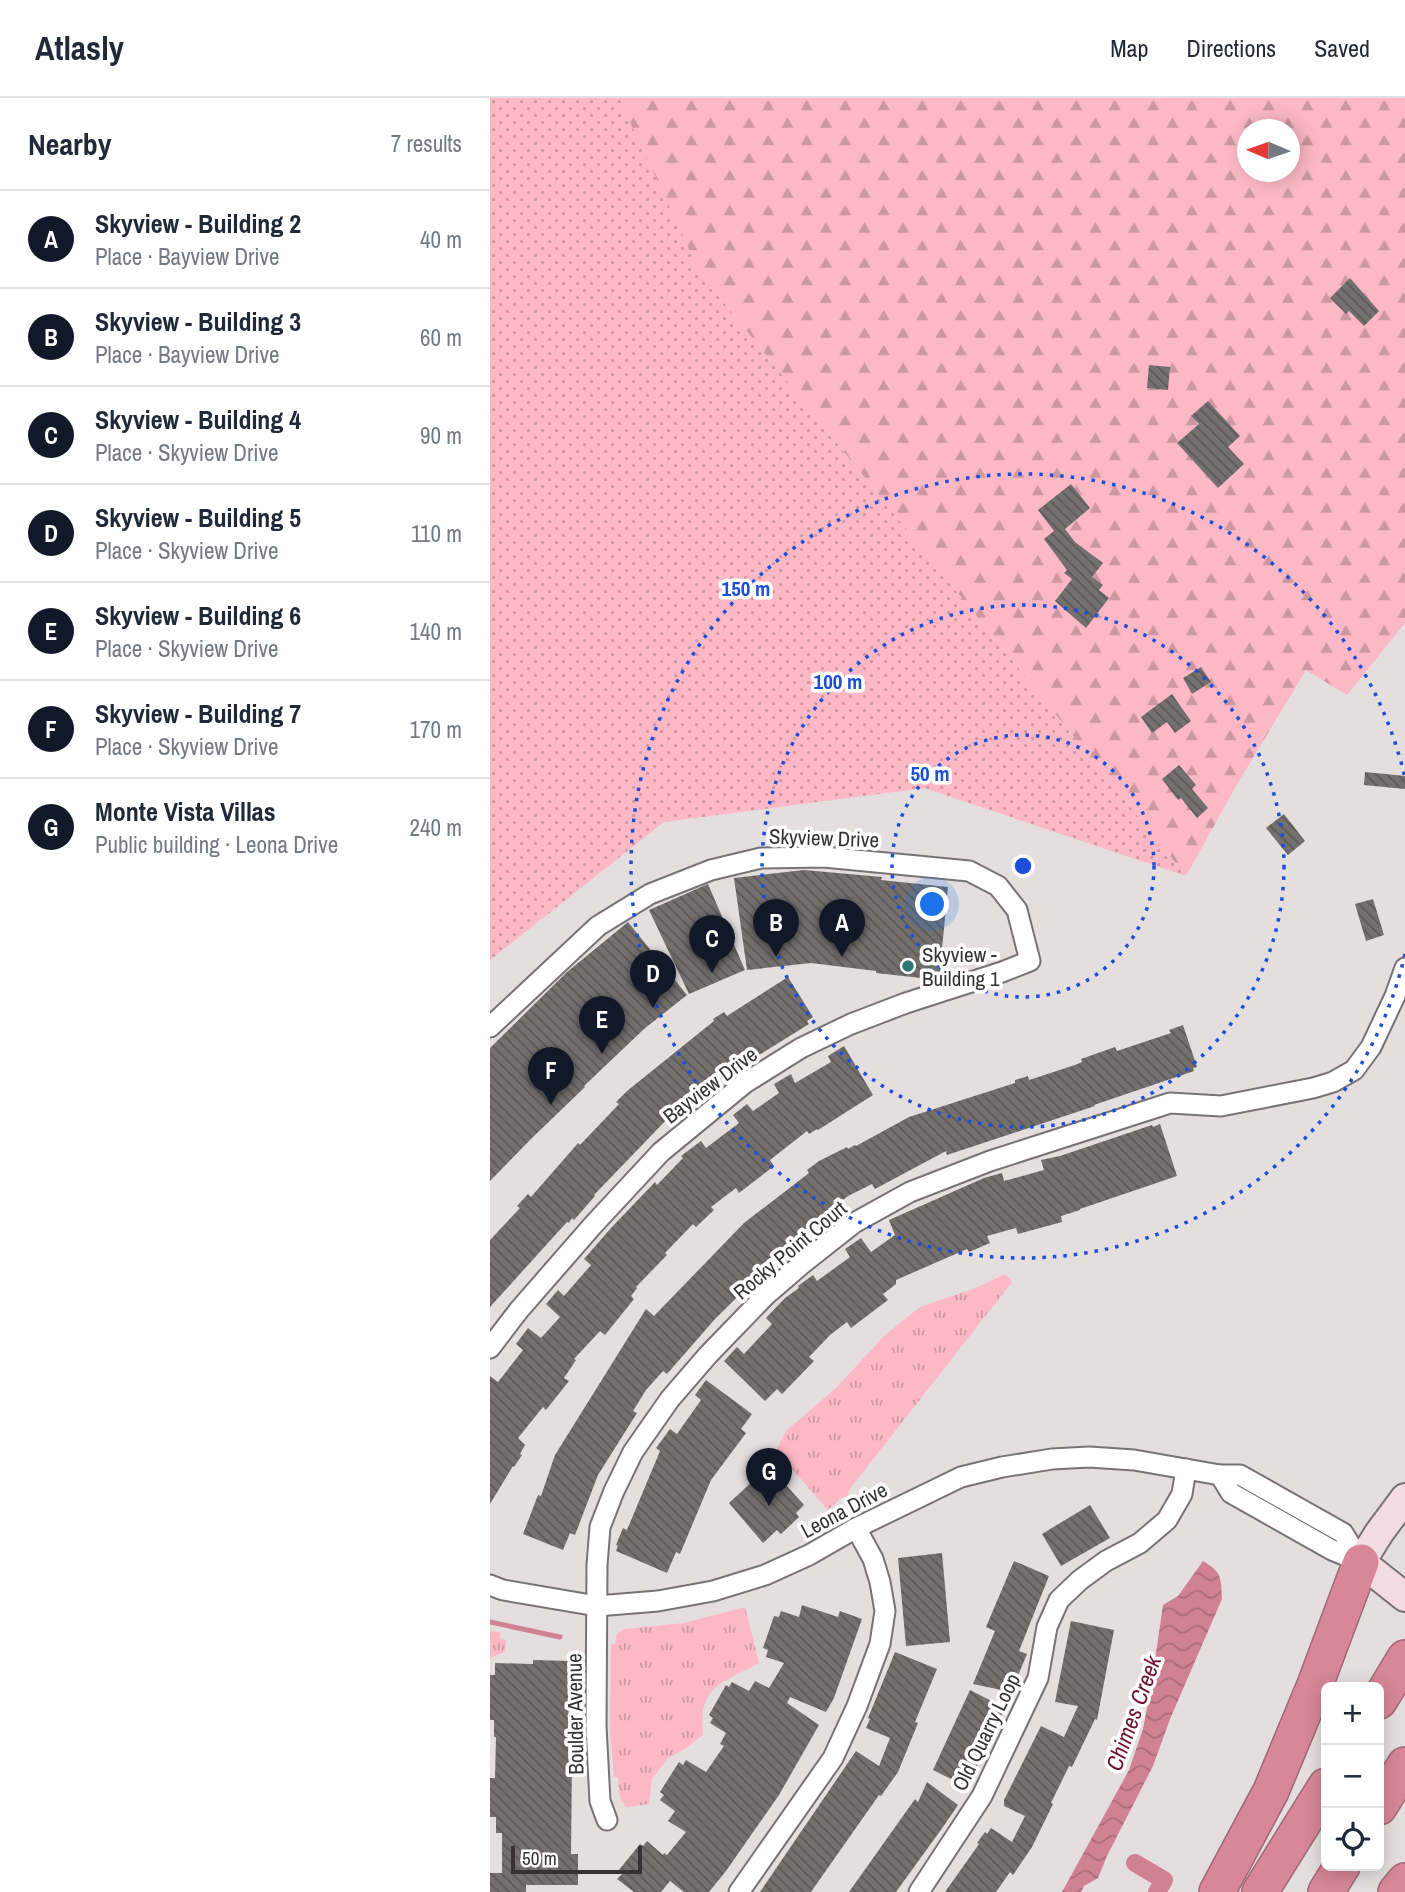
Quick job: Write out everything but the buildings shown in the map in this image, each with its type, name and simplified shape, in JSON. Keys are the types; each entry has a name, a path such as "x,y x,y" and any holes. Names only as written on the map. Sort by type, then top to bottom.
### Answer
{"highway":[{"path":"1216,1892 1271,1791 1315,1685 1361,1562"},
{"path":"1384,1693 1405,1658"},
{"path":"1384,1799 1405,1765"},
{"path":"1261,1892 1321,1794"},
{"path":"1326,1892 1339,1871"},
{"path":"1396,1892 1405,1881"}],"main road":[{"path":"1405,1498 1361,1562 1405,1597"}],"street":[{"name":"Skyview Drive","path":"490,1027 598,926 650,894 711,870 761,858 824,858 969,871 998,886 1017,911 1030,961"},
{"name":"Bayview Drive","path":"490,1348 519,1310 594,1224 661,1152 745,1083 801,1048 851,1024 1030,961"},
{"name":"Rocky Point Court","path":"597,1606 600,1527 633,1452 670,1399 708,1355 802,1264 854,1223 910,1192 990,1161 1170,1103 1220,1106 1333,1082 1354,1070 1371,1047 1405,968"},
{"name":"Leona Drive","path":"490,1585 503,1590 597,1606 658,1601 713,1591 765,1575 809,1555 856,1528 961,1477 1052,1459 1089,1457 1134,1460 1220,1475 1231,1493 1332,1550 1361,1562"},
{"name":"Old Quarry Loop","path":"919,1892 982,1796 1038,1678 1047,1627 1059,1600 1080,1580 1106,1561 1140,1543 1167,1520 1182,1494 1186,1469"},
{"path":"739,1892 833,1758 857,1706 880,1644 886,1611 873,1559 856,1528"},
{"name":"Boulder Avenue","path":"597,1606 596,1726 600,1801 607,1819"}],"green space":[{"path":"490,98 625,98 700,273 1186,876 924,788 664,822 490,960"},
{"path":"619,98 1405,98 1405,623 1347,695 1306,670 1186,876 700,273"},
{"path":"1005,1274 1012,1282 849,1490 848,1496 841,1498 828,1510 776,1451 786,1431 836,1388 885,1335 920,1307 976,1288"},
{"path":"745,1607 759,1663 715,1688 704,1706 703,1735 668,1758 652,1779 649,1804 626,1807 620,1799 618,1777 614,1777 610,1729 611,1644 615,1644 617,1634 624,1629 684,1623"},
{"path":"490,1631 500,1632 500,1639 506,1640 505,1652 490,1658"}],"water":[{"path":"1203,1561 1219,1576 1222,1599 1170,1719 1153,1766 1098,1878 1084,1886 1081,1892 1062,1892 1129,1770 1143,1729 1163,1605 1178,1596"}],"waterway":[{"path":"490,1622 560,1637"},
{"name":"Chimes Creek","path":"1135,1863 1164,1880 1157,1892"}],"place":[{"name":"Skyview - Building 3","path":"776,957"},
{"name":"Skyview - Building 2","path":"842,957"},
{"name":"Skyview - Building 1","path":"908,966"},
{"name":"Skyview - Building 4","path":"712,973"},
{"name":"Skyview - Building 5","path":"653,1008"},
{"name":"Skyview - Building 6","path":"602,1054"},
{"name":"Skyview - Building 7","path":"551,1105"},
{"name":"Monte Vista Villas","path":"769,1506"}]}
